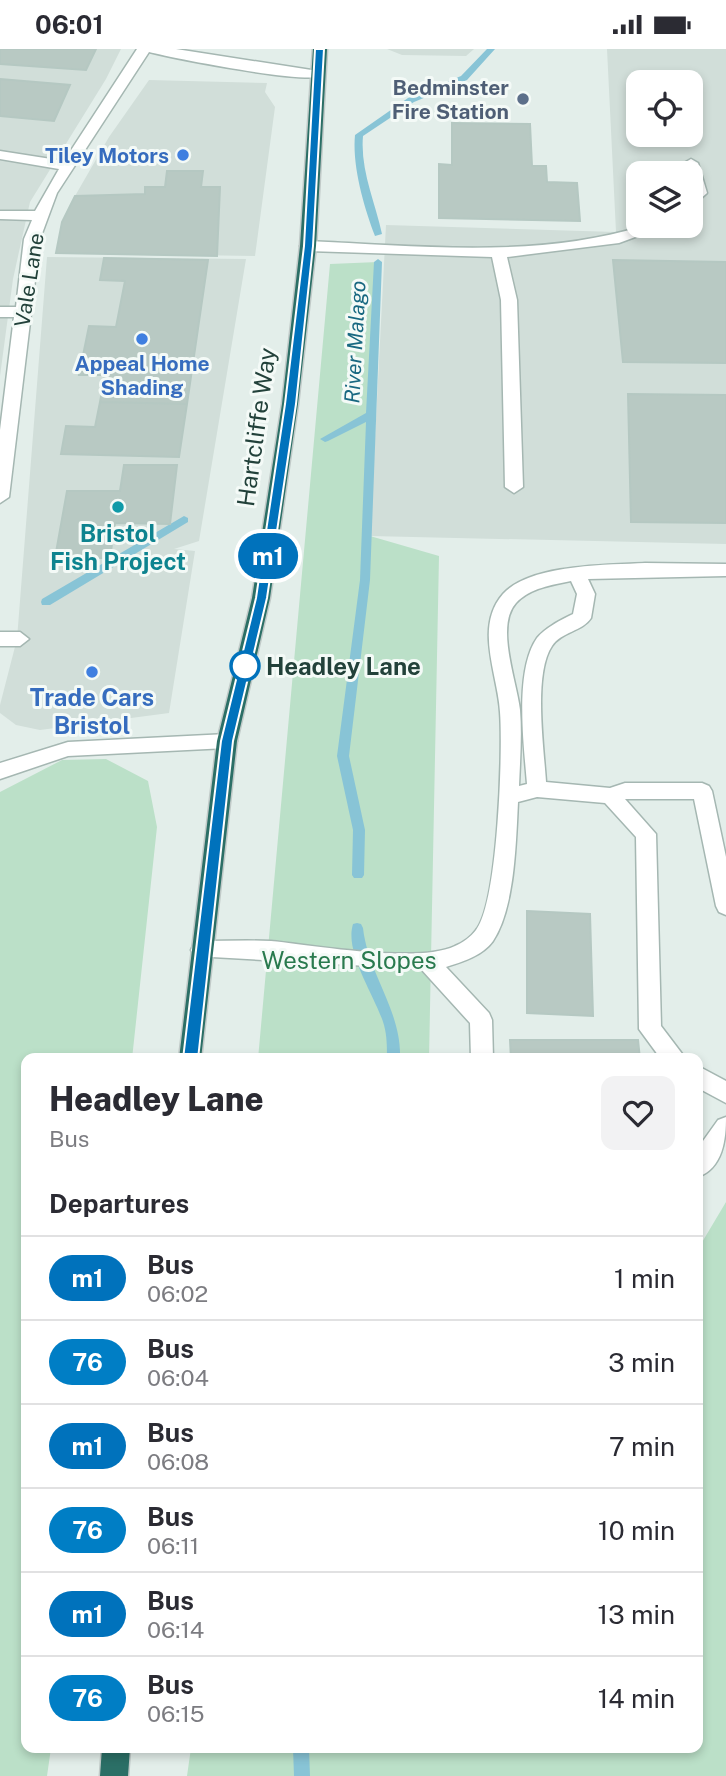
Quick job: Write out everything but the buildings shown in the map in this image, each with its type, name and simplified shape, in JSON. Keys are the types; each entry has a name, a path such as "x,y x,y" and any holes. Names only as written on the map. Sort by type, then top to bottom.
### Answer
{"highway":[{"name":"Hartcliffe Way","path":"191,1053 227,741 261,598 290,404 309,246 320,49"},
{"path":"114,1776 116,1753"}],"street":[{"name":"Vale Lane","path":"0,498 4,437 24,312 32,239 50,193 144,49"},
{"path":"153,49 276,71 318,75"},
{"path":"0,155 68,166"},
{"path":"0,215 41,216"},
{"path":"309,246 499,253 626,236"},
{"path":"499,253 509,300 514,487"},
{"path":"0,312 24,312"},
{"path":"202,950 428,962 458,954 484,936 494,911 508,797 510,711 499,615 510,596 544,579 577,573 726,570"},
{"path":"537,789 533,698 542,646 560,629 582,618 586,594 577,573"},
{"path":"0,639 20,639"},
{"path":"0,771 68,749 227,741"},
{"path":"508,797 537,789 610,796 625,792 702,792 726,906"},
{"path":"610,796 646,834 650,1029 670,1053"},
{"path":"428,962 481,1020 482,1053"},
{"path":"703,1079 726,1093"},
{"path":"703,1160 726,1128"}],"shaded area":[{"path":"0,49 121,49 106,79 30,202 13,279 0,376"},
{"path":"387,49 474,49 466,56 402,55"},
{"path":"607,49 726,49 726,544 370,536 386,225 616,232"},
{"name":"Tiley Motors","path":"149,80 267,83 265,92 275,107 255,256 56,253 62,222 75,196 109,137"},
{"path":"47,257 246,259 199,541 174,549 195,551 169,713 40,730 16,725 0,713 0,705 17,639"}],"green space":[{"name":"Western Slopes","path":"378,262 370,536 439,556 429,1053 259,1053 330,264"},
{"path":"106,759 148,781 157,827 133,1053 21,1053 21,1753 50,1753 47,1776 0,1776 0,792 62,760"},
{"path":"726,1202 726,1776 187,1776 190,1753 703,1753 703,1241"}],"waterway":[{"name":"River Malago","path":"378,234 361,172 359,135 411,100 464,78 491,49"},
{"name":"River Malago","path":"371,415 378,262"},
{"name":"River Malago","path":"325,439 371,415"},
{"path":"358,875 359,830 343,756 365,580 371,415"},
{"name":"River Malago","path":"46,602 184,520"},
{"path":"357,928 364,962 391,1026 393,1053"},
{"path":"301,1753 302,1776"}],"bus line":[{"name":"m1","path":"191,1053 227,741 261,598 290,404 309,246 320,49"}],"place":[{"name":"Bedminster Fire Station","path":"523,99"},
{"name":"Tiley Motors","path":"183,155"},
{"name":"Appeal Home Shading","path":"142,339"},
{"name":"Bristol Fish Project","path":"118,507"},
{"name":"Headley Lane","path":"245,666"},
{"name":"Trade Cars Bristol","path":"92,672"}]}
